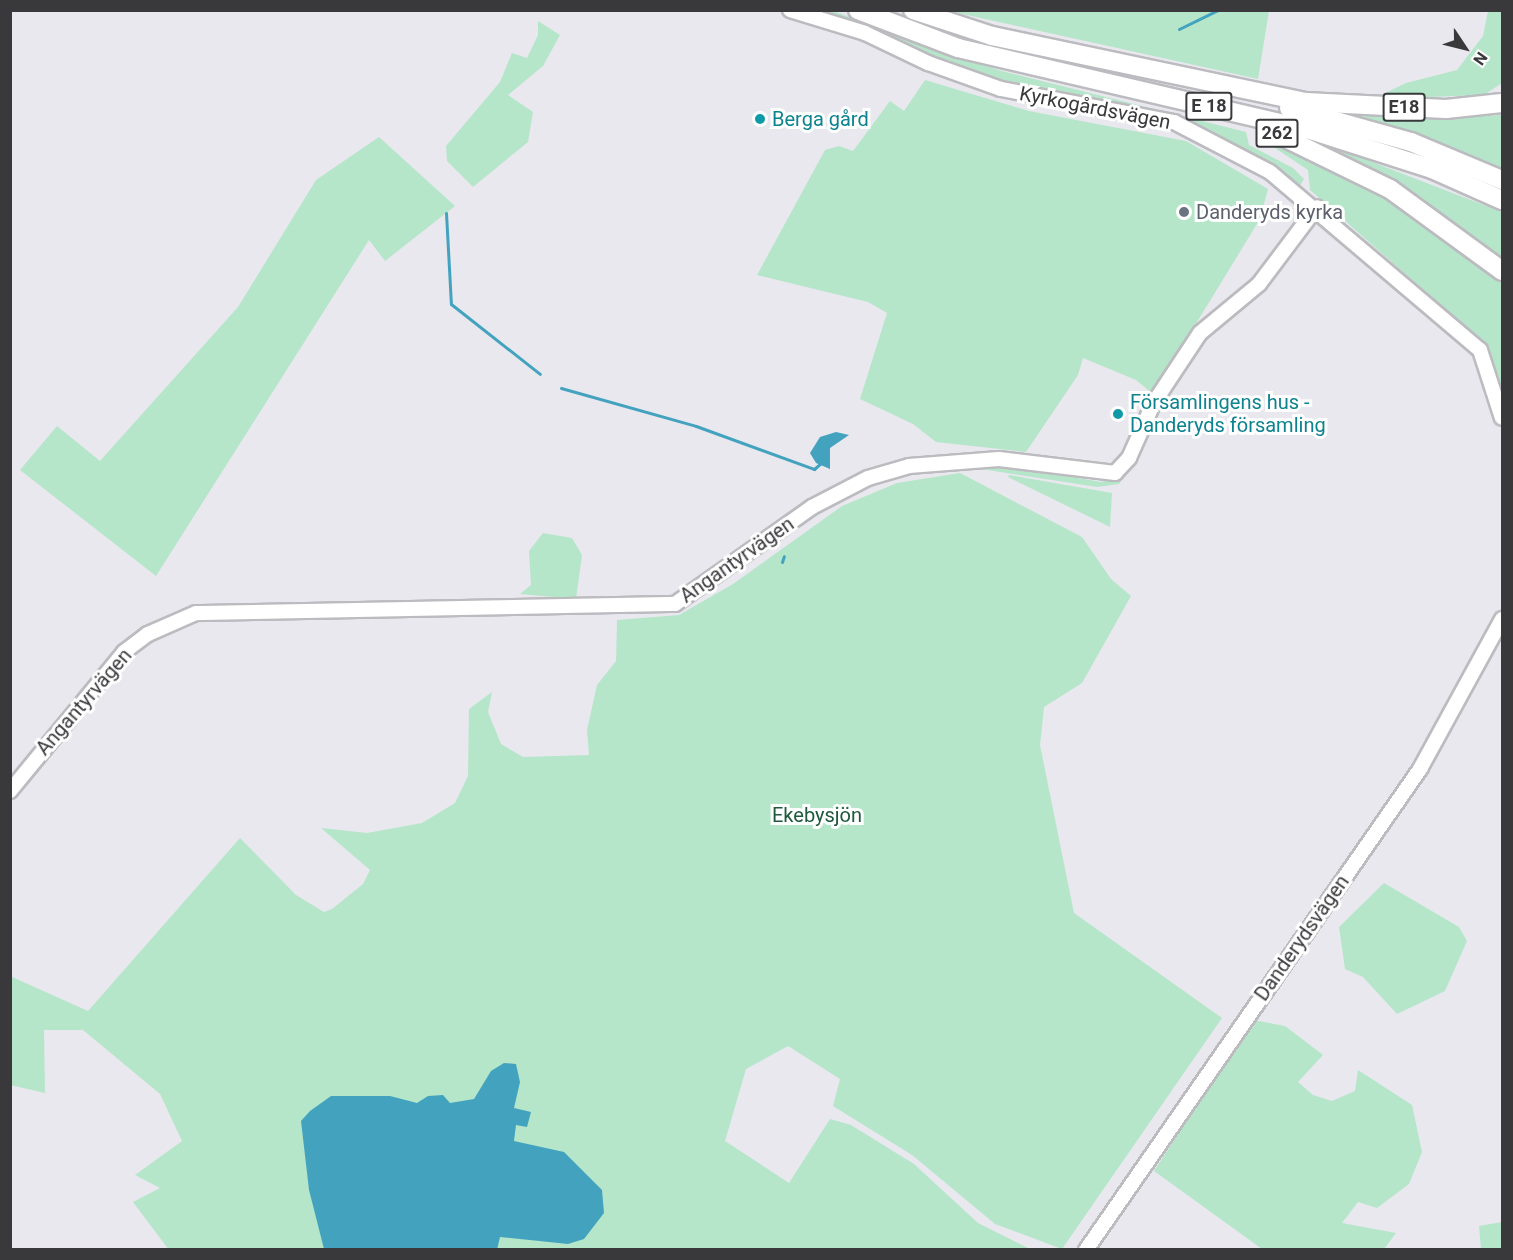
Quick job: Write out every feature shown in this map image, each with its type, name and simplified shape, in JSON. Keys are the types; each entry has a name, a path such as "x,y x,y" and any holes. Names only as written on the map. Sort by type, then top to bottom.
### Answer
{"highway":[{"name":"E 18","path":"858,10 958,48 1307,129 1432,169 1503,200"},
{"name":"E 18","path":"913,10 992,36 1160,73 1411,142 1503,180"},
{"name":"262","path":"1043,68 1218,113 1310,147 1390,189 1503,271"},
{"name":"E18","path":"1160,73 1306,102 1446,109 1503,103"}],"street":[{"name":"Kyrkogårdsvägen","path":"790,10 865,33 928,63 1001,89 1174,122 1270,172 1317,207 1480,350 1503,418"},
{"name":"Angantyrvägen","path":"10,791 124,652 147,634 195,614 675,604 813,507 868,478 919,465 999,459 1115,473 1129,458 1153,404 1200,333 1259,284 1317,207"},
{"name":"Danderydsvägen","path":"1086,1250 1420,769 1503,619"}],"green space":[{"path":"814,11 833,11 998,70 1246,132 1249,145 1293,168 1304,179 1299,187 1259,159 1172,114 1053,96 967,72"},
{"path":"949,11 1269,11 1258,79"},
{"path":"1488,11 1502,11 1502,83 1484,95 1373,99 1406,83 1457,70 1483,36"},
{"path":"538,21 560,35 543,66 508,95 533,112 528,142 473,187 447,161 446,146 500,82 512,53 527,58 538,35"},
{"path":"925,80 1029,111 1186,141 1268,189 1260,219 1153,394 1136,380 1083,358 1078,375 1026,452 936,442 913,424 860,399 887,313 868,302 757,275 825,150 839,146 853,151 890,101 904,111"},
{"path":"1337,113 1425,119 1502,115 1502,171 1404,130"},
{"path":"1257,136 1376,189 1502,282 1502,395 1498,374 1479,339 1310,190 1308,170"},
{"path":"379,137 455,206 385,261 369,240 156,576 20,470 57,426 100,461 238,307 316,180"},
{"path":"1320,142 1502,212 1502,261 1318,146"},
{"path":"1004,465 1101,482 1126,474 1119,484 1097,487 962,466"},
{"name":"Ekebysjön","path":"960,473 1082,537 1111,579 1131,596 1082,683 1044,707 1040,745 1074,913 1222,1018 1062,1249 995,1224 912,1155 833,1106 840,1079 788,1046 746,1069 725,1141 789,1183 830,1119 851,1125 914,1164 978,1223 1030,1249 169,1250 133,1202 160,1188 135,1175 182,1141 160,1094 83,1030 44,1030 45,1093 10,1085 10,976 88,1011 240,838 296,895 324,912 332,909 363,884 370,870 321,828 367,833 422,823 455,803 468,776 469,709 492,692 488,712 501,744 523,757 589,755 587,730 597,685 616,661 617,620 679,615 733,584 842,506 897,483"},
{"path":"1009,475 1112,493 1110,527 1008,477"},
{"path":"543,533 572,538 582,555 576,599 520,594 531,585 529,551"},
{"path":"1384,883 1459,927 1467,941 1445,991 1397,1014 1363,977 1345,969 1339,927"},
{"path":"1253,1020 1285,1026 1323,1055 1298,1082 1313,1095 1332,1101 1355,1091 1358,1070 1412,1105 1422,1152 1409,1184 1377,1208 1358,1202 1342,1223 1396,1233 1384,1249 1262,1249 1154,1171"},
{"path":"1502,1222 1502,1249 1481,1249 1479,1226"}],"water":[{"path":"836,432 849,435 830,448 830,469 816,463 810,453 820,437"},
{"path":"504,1063 516,1064 520,1082 514,1108 531,1112 527,1127 516,1125 514,1141 564,1152 602,1190 604,1213 584,1239 568,1244 500,1237 497,1250 324,1249 309,1190 301,1121 310,1111 331,1096 390,1096 417,1103 428,1096 443,1095 450,1103 474,1099 491,1071"}],"waterway":[{"path":"1179,29 1218,10"},
{"path":"446,213 451,304 540,374"},
{"path":"561,388 696,426 814,469 822,462"},
{"path":"782,562 784,556"}],"place":[{"name":"Berga gård","path":"760,119"},
{"name":"Danderyds kyrka","path":"1184,212"},
{"name":"Församlingens hus - Danderyds församling","path":"1118,414"}]}
